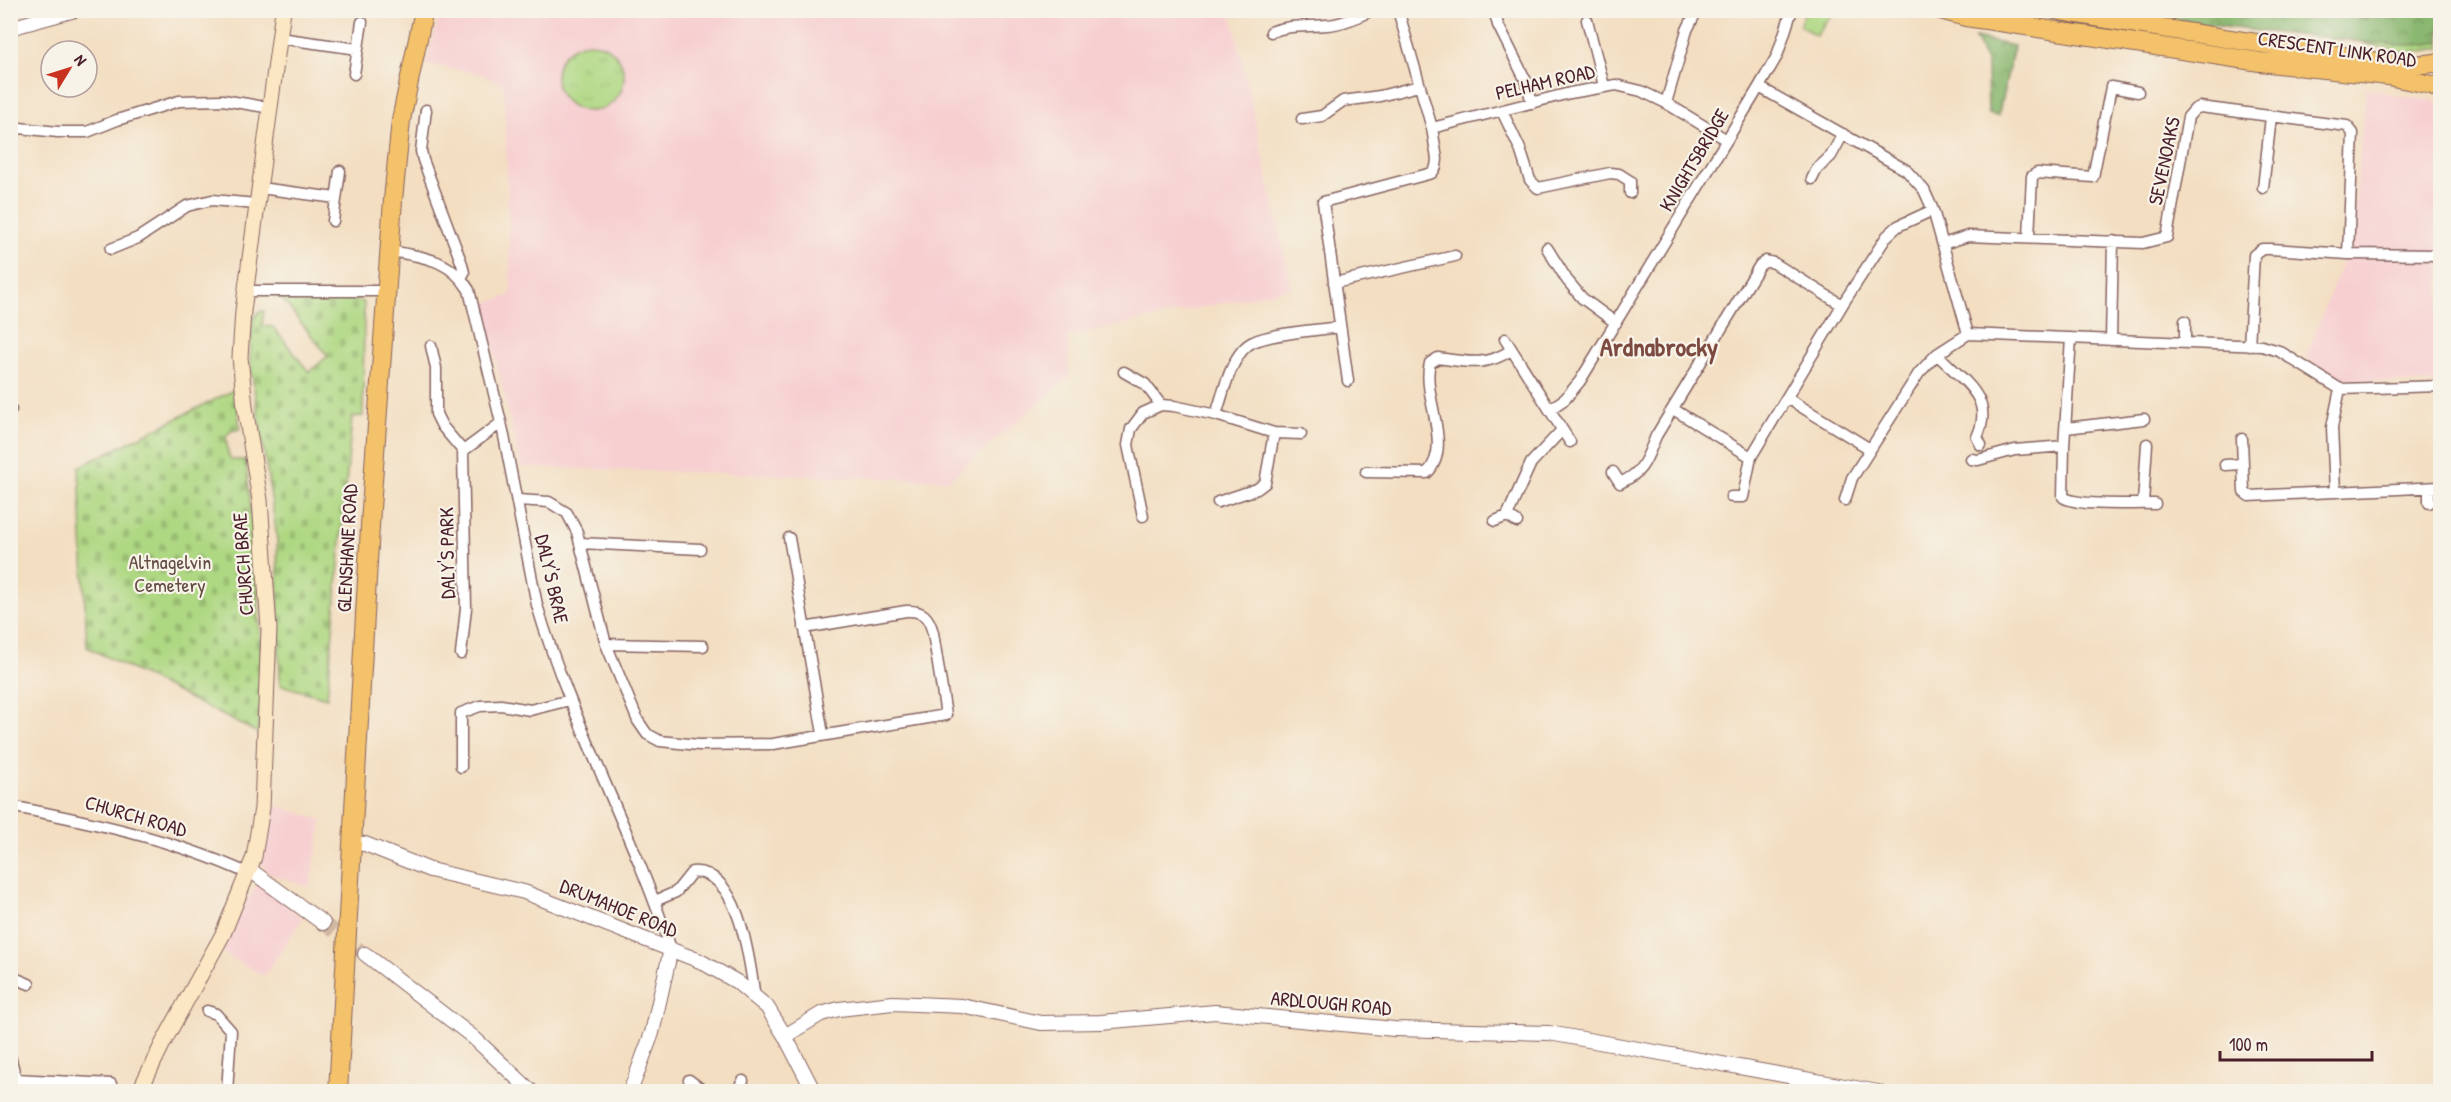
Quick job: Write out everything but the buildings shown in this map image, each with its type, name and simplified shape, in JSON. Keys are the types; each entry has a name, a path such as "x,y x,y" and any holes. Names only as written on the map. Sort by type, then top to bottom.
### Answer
{"highway":[{"name":"GLENSHANE ROAD","path":"338,1092 371,509 390,251 401,120 424,10"},
{"name":"CRESCENT LINK ROAD","path":"1941,10 1966,17 2260,62 2388,76 2432,85 2440,89"},
{"name":"CRESCENT LINK ROAD","path":"2055,10 2151,28 2381,61 2420,66 2440,62"}],"main road":[{"name":"CHURCH BRAE","path":"139,1092 162,1043 212,957 249,872 262,808 269,629 260,500 245,407 240,357 245,291 256,204 261,188 283,10"}],"street":[{"path":"1271,32 1285,26 1328,25 1343,22 1372,10"},
{"path":"1348,381 1323,202 1432,173 1437,167 1432,128 1398,10"},
{"path":"1494,10 1498,26 1516,60 1532,103"},
{"path":"1666,103 1687,30 1697,10"},
{"name":"KNIGHTSBRIDGE","path":"1550,409 1577,386 1727,140 1777,56 1792,10"},
{"path":"10,28 65,12"},
{"path":"1587,20 1604,86"},
{"path":"354,74 362,22"},
{"path":"279,38 358,49"},
{"name":"PELHAM ROAD","path":"1432,128 1616,85 1634,89 1666,103 1727,140"},
{"path":"1302,119 1322,116 1344,100 1380,96 1419,86"},
{"path":"1759,87 1906,170 1924,190 1933,210 1968,334"},
{"path":"2029,237 2032,176 2037,173 2093,177 2111,87 2138,92"},
{"path":"10,127 58,132 87,132 117,120 179,102 223,100 271,108"},
{"name":"SEVENOAKS","path":"1943,244 1968,236 2143,243 2167,237 2188,117 2195,109 2207,108 2347,126 2353,133 2348,254"},
{"path":"390,251 434,260 460,277 464,273 423,160 426,110"},
{"path":"1502,111 1520,149 1530,180 1538,188 1610,173 1619,174 1630,181 1630,193"},
{"path":"2263,188 2271,117"},
{"path":"1812,178 1817,169 1831,156 1843,134"},
{"path":"333,221 340,171"},
{"path":"261,188 336,198"},
{"path":"111,249 138,238 187,206 212,200 256,204"},
{"path":"1731,497 1743,497 1751,457 1842,305 1887,236 1898,226 1933,210"},
{"path":"2111,340 2113,241"},
{"path":"2249,346 2254,255 2262,249 2435,256 2440,260"},
{"path":"1564,251 1550,252 1567,280 1582,298 1616,322"},
{"path":"1334,283 1455,256"},
{"path":"1613,472 1620,483 1636,476 1644,466 1656,436 1760,264 1766,261 1774,263 1842,305"},
{"name":"DALY'S BRAE","path":"460,277 469,290 501,423 537,605 570,699 655,901 671,949"},
{"path":"245,291 387,291"},
{"path":"2185,321 2189,343"},
{"path":"1216,415 1230,373 1241,354 1252,342 1340,327"},
{"path":"1845,500 1852,478 1919,373 1937,354 1968,334 2249,346 2279,351 2340,389 2440,386"},
{"path":"2071,338 2063,497 2069,501 2155,504"},
{"path":"1505,339 1570,442"},
{"path":"431,346 436,368 436,414 442,426 464,452 501,423"},
{"path":"1366,472 1427,473 1431,469 1438,453 1427,375 1430,363 1438,358 1471,363 1486,361 1499,358 1511,350"},
{"path":"1937,354 1980,399 1983,422 1977,437 1981,445"},
{"path":"1124,372 1145,384 1161,405"},
{"path":"2335,492 2331,427 2340,389"},
{"path":"1787,398 1870,449"},
{"path":"1143,516 1128,445 1131,429 1143,413 1161,405 1216,415 1274,433 1301,434"},
{"path":"1673,409 1751,457"},
{"path":"2066,428 2144,419"},
{"path":"1495,521 1512,519 1531,463 1562,430"},
{"path":"1218,502 1257,489 1265,483 1274,433"},
{"path":"2242,439 2244,492 2249,496 2435,488 2429,503"},
{"path":"2143,503 2147,444"},
{"path":"1971,459 1978,460 2015,450 2064,446"},
{"name":"DALY'S PARK","path":"461,654 466,608 464,452"},
{"path":"2225,465 2242,464"},
{"path":"518,500 549,502 567,513 579,543 606,644 638,721 647,734 660,741 773,744 945,715 930,621 917,610 804,628"},
{"path":"789,538 823,734"},
{"path":"579,543 700,549"},
{"path":"606,644 703,646"},
{"path":"461,767 461,713 480,706 501,705 530,710 570,699"},
{"name":"CHURCH ROAD","path":"10,806 100,823 249,872 323,923"},
{"name":"DRUMAHOE ROAD","path":"352,843 365,844 430,870 524,892 700,961 737,982 767,1007 814,1092"},
{"path":"655,901 681,888 692,872 700,872 724,888 734,902 742,929 755,998"},
{"path":"630,1092 652,1033 671,949"},
{"path":"365,954 473,1037 532,1092"},
{"path":"10,976 28,984"},
{"name":"ARDLOUGH ROAD","path":"785,1036 821,1014 839,1009 893,1003 962,1006 1041,1023 1101,1022 1215,1012 1394,1029 1549,1033 1878,1092"},
{"path":"207,1011 216,1014 231,1031 227,1092"},
{"path":"10,1056 16,1079 13,1092"},
{"path":"16,1079 111,1084"},
{"path":"689,1080 705,1092"},
{"path":"736,1092 743,1081"}],"shaded area":[{"path":"441,11 1231,11 1292,288 1068,336 1069,378 948,480 521,467 483,304 511,295 504,86 482,74 425,64"},
{"path":"2366,88 2404,97 2435,101 2440,109 2440,384 2332,377 2306,358 2356,225 2355,206"},
{"path":"267,803 322,820 310,887 267,873 260,859"},
{"path":"259,883 303,918 264,976 222,952 237,916"}],"green space":[{"path":"1805,10 1836,11 1816,36 1800,25"},
{"path":"2124,11 2292,11 2366,18 2375,15 2435,12 2440,14 2440,42 2413,45 2372,43 2227,27"},
{"path":"2384,11 2440,11 2440,48 2410,53 2365,44 2366,18 2385,14"},
{"path":"1975,38 2014,46 1998,116 1988,114 1987,64"},
{"path":"597,43 609,49 618,58 624,70 622,90 614,101 597,111 583,111 566,101 558,90 556,70 566,53 577,45"},
{"path":"338,297 364,302 363,416 352,417 327,698 280,685 277,536 250,362 254,317 264,311 262,326 273,327 309,372 328,356 281,298"},
{"name":"Altnagelvin Cemetery","path":"236,389 240,429 231,431 226,437 228,454 232,460 246,460 256,562 263,681 258,733 87,647 79,467"}],"tunnel":[{"path":"323,923 365,954"}],"district":[{"name":"Ardnabrocky","path":"1659,347"}]}
